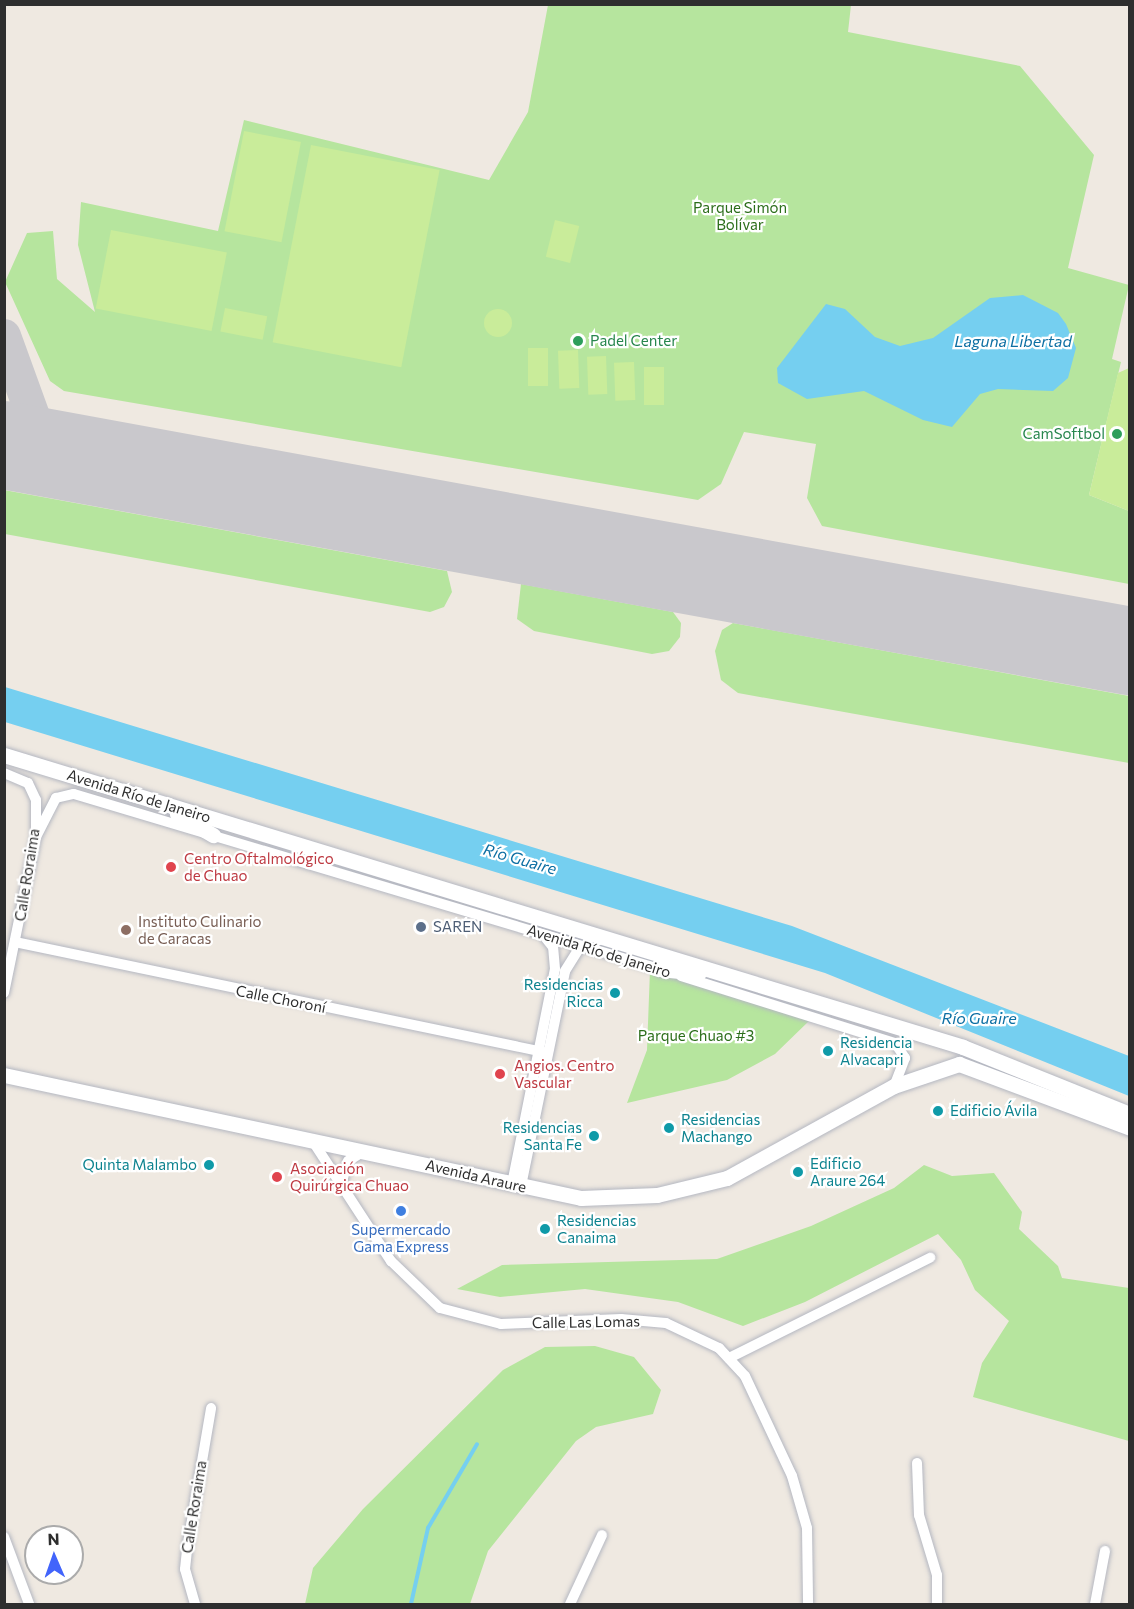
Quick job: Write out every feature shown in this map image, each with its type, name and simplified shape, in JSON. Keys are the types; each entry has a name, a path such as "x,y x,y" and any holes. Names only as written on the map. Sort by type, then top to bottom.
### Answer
{"street":[{"name":"Avenida Río de Janeiro","path":"4,755 963,1047 1130,1114"},
{"name":"Calle Roraima","path":"4,772 32,787 36,837 4,993"},
{"name":"Avenida Río de Janeiro","path":"36,837 56,798 74,794 580,947 660,969 895,1043 905,1058 894,1086"},
{"path":"154,801 213,835"},
{"path":"544,936 553,947 555,969 544,1052"},
{"name":"Calle Choroní","path":"15,942 544,1052"},
{"path":"516,1185 544,1052 566,971 580,947"},
{"path":"660,969 741,978"},
{"path":"894,1086 947,1066 973,1065 1130,1128"},
{"name":"Avenida Araure","path":"4,1075 516,1185 609,1199 698,1187 727,1178 894,1086"},
{"name":"Calle Las Lomas","path":"312,1140 342,1181 391,1261 440,1308 501,1324 621,1319 666,1323 704,1337 729,1358 745,1376 792,1476 807,1528 808,1605"},
{"path":"342,1181 348,1161 364,1151"},
{"path":"729,1358 930,1258"},
{"name":"Calle Roraima","path":"195,1605 185,1569 186,1549 211,1408"},
{"path":"917,1463 919,1515 937,1575 937,1605"},
{"path":"570,1605 602,1536"},
{"path":"4,1537 29,1605"},
{"path":"1095,1605 1105,1551"}],"green space":[{"name":"Parque Simón Bolívar","path":"548,5 851,5 848,32 1020,66 1094,155 1068,268 1129,285 1112,359 1121,362 1089,495 1129,511 1129,584 822,526 807,498 816,444 744,432 721,484 698,500 64,391 50,381 5,282 27,233 53,231 57,279 95,312 78,245 81,202 218,231 244,120 489,180 528,112"},
{"path":"244,131 301,142 281,242 225,231"},
{"path":"311,145 440,170 401,367 273,342"},
{"path":"555,220 579,226 570,263 546,257"},
{"path":"111,230 227,253 212,331 96,309"},
{"path":"225,308 267,316 263,340 220,332"},
{"path":"498,309 508,313 512,323 508,333 498,337 488,333 484,323 488,313"},
{"path":"528,348 548,348 548,386 528,386"},
{"path":"578,350 579,388 559,389 558,351"},
{"path":"606,356 607,394 588,395 587,357"},
{"path":"634,362 635,400 615,401 614,363"},
{"path":"644,367 664,367 664,405 644,405"},
{"name":"CamSoftbol","path":"1129,368 1129,511 1089,495 1118,373"},
{"path":"4,490 447,571 452,592 444,607 430,612 5,534"},
{"path":"521,584 673,612 681,623 680,637 669,651 652,654 534,631 517,619"},
{"path":"733,623 1129,696 1129,763 738,693 721,680 715,651 722,630"},
{"name":"Parque Chuao #3","path":"650,970 810,1020 775,1054 727,1080 627,1103 647,1050"},
{"path":"924,1165 952,1176 994,1173 1022,1212 1019,1229 1058,1266 1062,1278 1129,1288 1129,1441 973,1397 982,1363 1009,1321 975,1290 961,1260 938,1234 805,1302 743,1326 678,1302 585,1289 500,1297 457,1289 502,1265 717,1259 811,1226 894,1188"},
{"path":"595,1346 634,1357 661,1390 653,1414 596,1427 576,1441 488,1551 470,1604 305,1604 313,1568 363,1509 503,1370 545,1347"}],"water":[{"name":"Laguna Libertad","path":"1023,295 1058,313 1066,324 1076,348 1068,378 1053,391 998,389 980,394 952,427 923,420 864,391 807,399 778,383 777,368 826,304 845,309 875,337 900,346 933,338 990,298"},
{"name":"Río Guaire","path":"5,687 792,926 1129,1056 1129,1096 825,973 5,722"}],"waterway":[{"path":"411,1604 428,1528 477,1444"}],"taxiway":[{"path":"4,336 46,452"}],"runway":[{"path":"4,445 1130,651"}],"place":[{"name":"Padel Center","path":"578,341"},
{"name":"CamSoftbol","path":"1117,434"},
{"name":"Centro Oftalmológico de Chuao","path":"171,867"},
{"name":"SAREN","path":"421,927"},
{"name":"Instituto Culinario de Caracas","path":"126,930"},
{"name":"Residencias Ricca","path":"615,993"},
{"name":"Residencia Alvacapri","path":"828,1051"},
{"name":"Angios. Centro Vascular","path":"500,1074"},
{"name":"Edificio Ávila","path":"938,1111"},
{"name":"Residencias Machango","path":"669,1128"},
{"name":"Residencias Santa Fe","path":"594,1136"},
{"name":"Quinta Malambo","path":"209,1165"},
{"name":"Edificio Araure 264","path":"798,1172"},
{"name":"Asociación Quirúrgica Chuao","path":"277,1177"},
{"name":"Supermercado Gama Express","path":"401,1211"},
{"name":"Residencias Canaima","path":"545,1229"}]}
